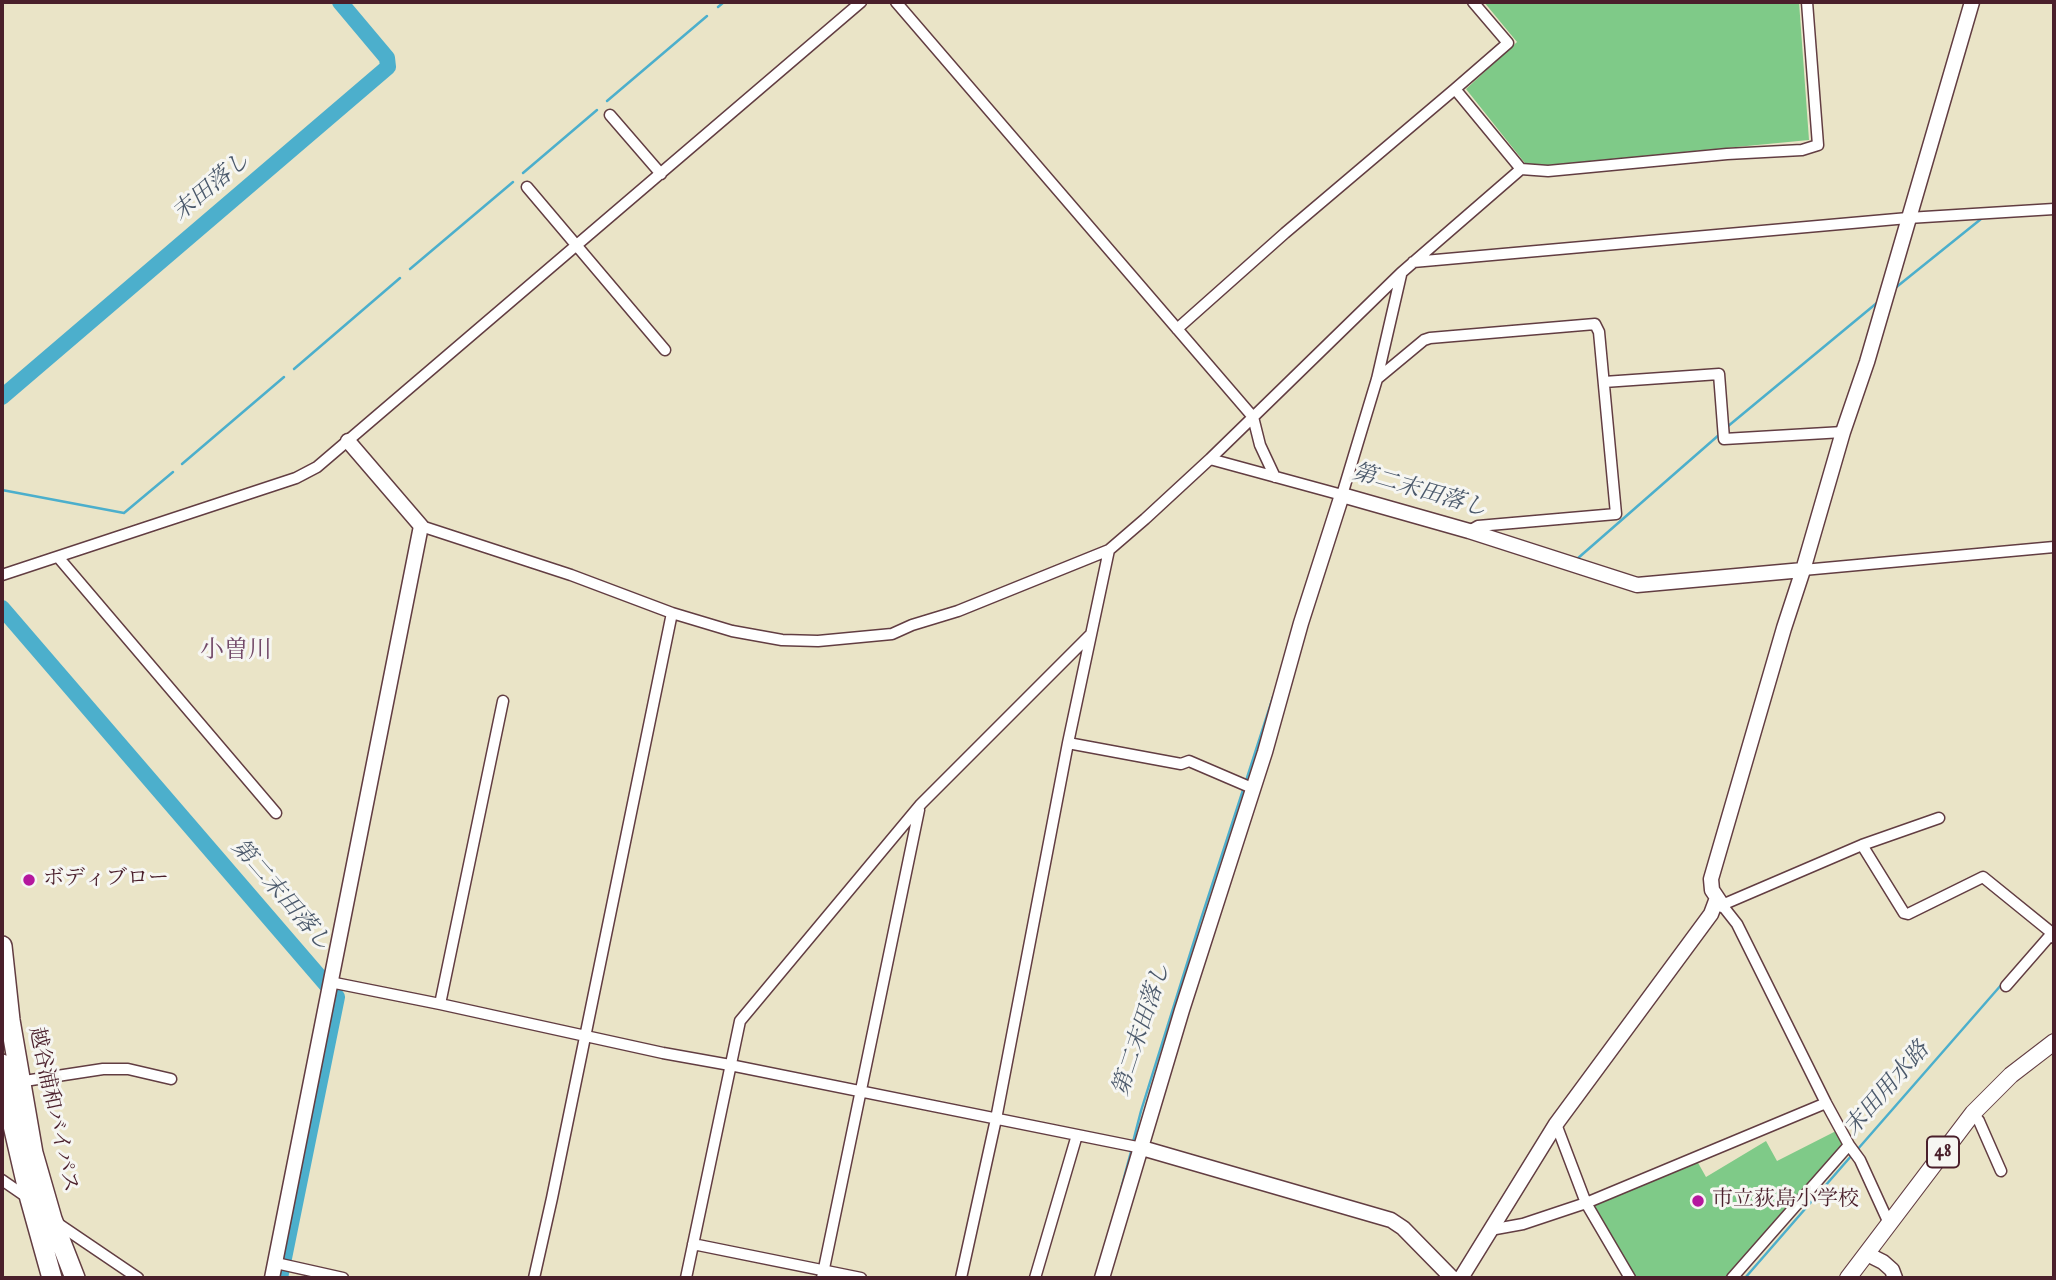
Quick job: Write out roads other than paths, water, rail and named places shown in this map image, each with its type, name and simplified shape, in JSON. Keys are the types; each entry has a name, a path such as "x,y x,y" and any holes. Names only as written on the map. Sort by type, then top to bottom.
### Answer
{"highway":[{"name":"越谷浦和バイパス","path":"2,946 10,1020 9,1084 30,1199 52,1278"},
{"name":"越谷浦和バイパス","path":"2,1064 33,1153 52,1219 75,1278"}],"main road":[{"name":"48","path":"1848,1278 1973,1113 2011,1075 2054,1042"}],"street":[{"path":"2,575 296,478 317,467 861,2"},
{"path":"896,2 1253,416 1260,445 1275,477"},
{"path":"1177,329 1508,43 1473,2"},
{"path":"1455,89 1521,169 1548,172 1727,154 1802,150 1818,145 1807,2"},
{"path":"1891,1223 1860,1160 1826,1103 1737,924 1712,890 1711,879 1972,2"},
{"path":"610,115 660,174"},
{"path":"348,441 421,526 571,575 672,613 732,631 782,640 818,641 892,634 958,611 1109,550 1210,459 1401,273 1521,169"},
{"path":"527,187 665,350"},
{"path":"1413,262 1908,218 2054,209"},
{"path":"1102,1278 1377,379 1401,273"},
{"path":"1377,379 1430,338 1595,324 1599,332 1616,514 1478,526 1469,531"},
{"path":"1604,382 1718,374 1724,439 1843,432"},
{"path":"1210,459 1469,531 1637,585 2054,547"},
{"path":"271,1278 421,526"},
{"path":"961,1278 996,1119 1068,743 1109,550"},
{"path":"58,557 276,813"},
{"path":"534,1278 672,613"},
{"path":"686,1278 740,1021 921,804 1090,635"},
{"path":"440,1004 503,701"},
{"path":"1068,743 1181,764 1189,761 1252,788"},
{"path":"823,1274 921,804"},
{"path":"1461,1278 1556,1124 1719,902 1939,817"},
{"path":"1862,845 1904,913 1983,877 2054,934 2006,986"},
{"path":"330,982 663,1053 1142,1148 1391,1220 1403,1228 1452,1278"},
{"path":"9,1084 103,1069 128,1069 171,1079"},
{"path":"1490,1230 1523,1224 1586,1203 1826,1103"},
{"path":"1973,1113 2001,1171"},
{"path":"1556,1124 1586,1203 1630,1278"},
{"path":"1035,1278 1077,1135"},
{"path":"1732,1278 1849,1145"},
{"path":"2,1180 30,1199"},
{"path":"52,1219 138,1278"},
{"path":"694,1244 823,1274 861,1278"},
{"path":"1867,1254 1883,1262 1892,1270 1895,1278"},
{"path":"276,1263 343,1278"}],"waterway":[{"name":"末田落し","path":"2,397 388,67 387,58 340,2"},
{"path":"718,7 724,2"},
{"path":"607,101 707,16"},
{"path":"523,173 597,110"},
{"path":"410,269 513,182"},
{"name":"第二末田落し","path":"1894,289 1981,219"},
{"path":"294,369 400,278"},
{"name":"第二末田落し","path":"1727,427 1878,302"},
{"path":"182,464 284,377"},
{"name":"第二末田落し","path":"1577,559 1720,434"},
{"path":"2,490 124,513 173,472"},
{"name":"第二末田落し","path":"2,608 337,997 280,1278"},
{"name":"第二末田落し","path":"1246,781 1273,697"},
{"name":"第二末田落し","path":"1133,1142 1244,787"},
{"name":"末田用水路","path":"1857,1150 2002,984"},
{"name":"第二末田落し","path":"1121,1189 1132,1148"},
{"name":"末田用水路","path":"1745,1278 1852,1155"}],"place":[{"name":"ボディブロー","path":"29,880"},
{"name":"市立荻島小学校","path":"1698,1201"}],"district":[{"name":"小曽川","path":"236,652"}]}
